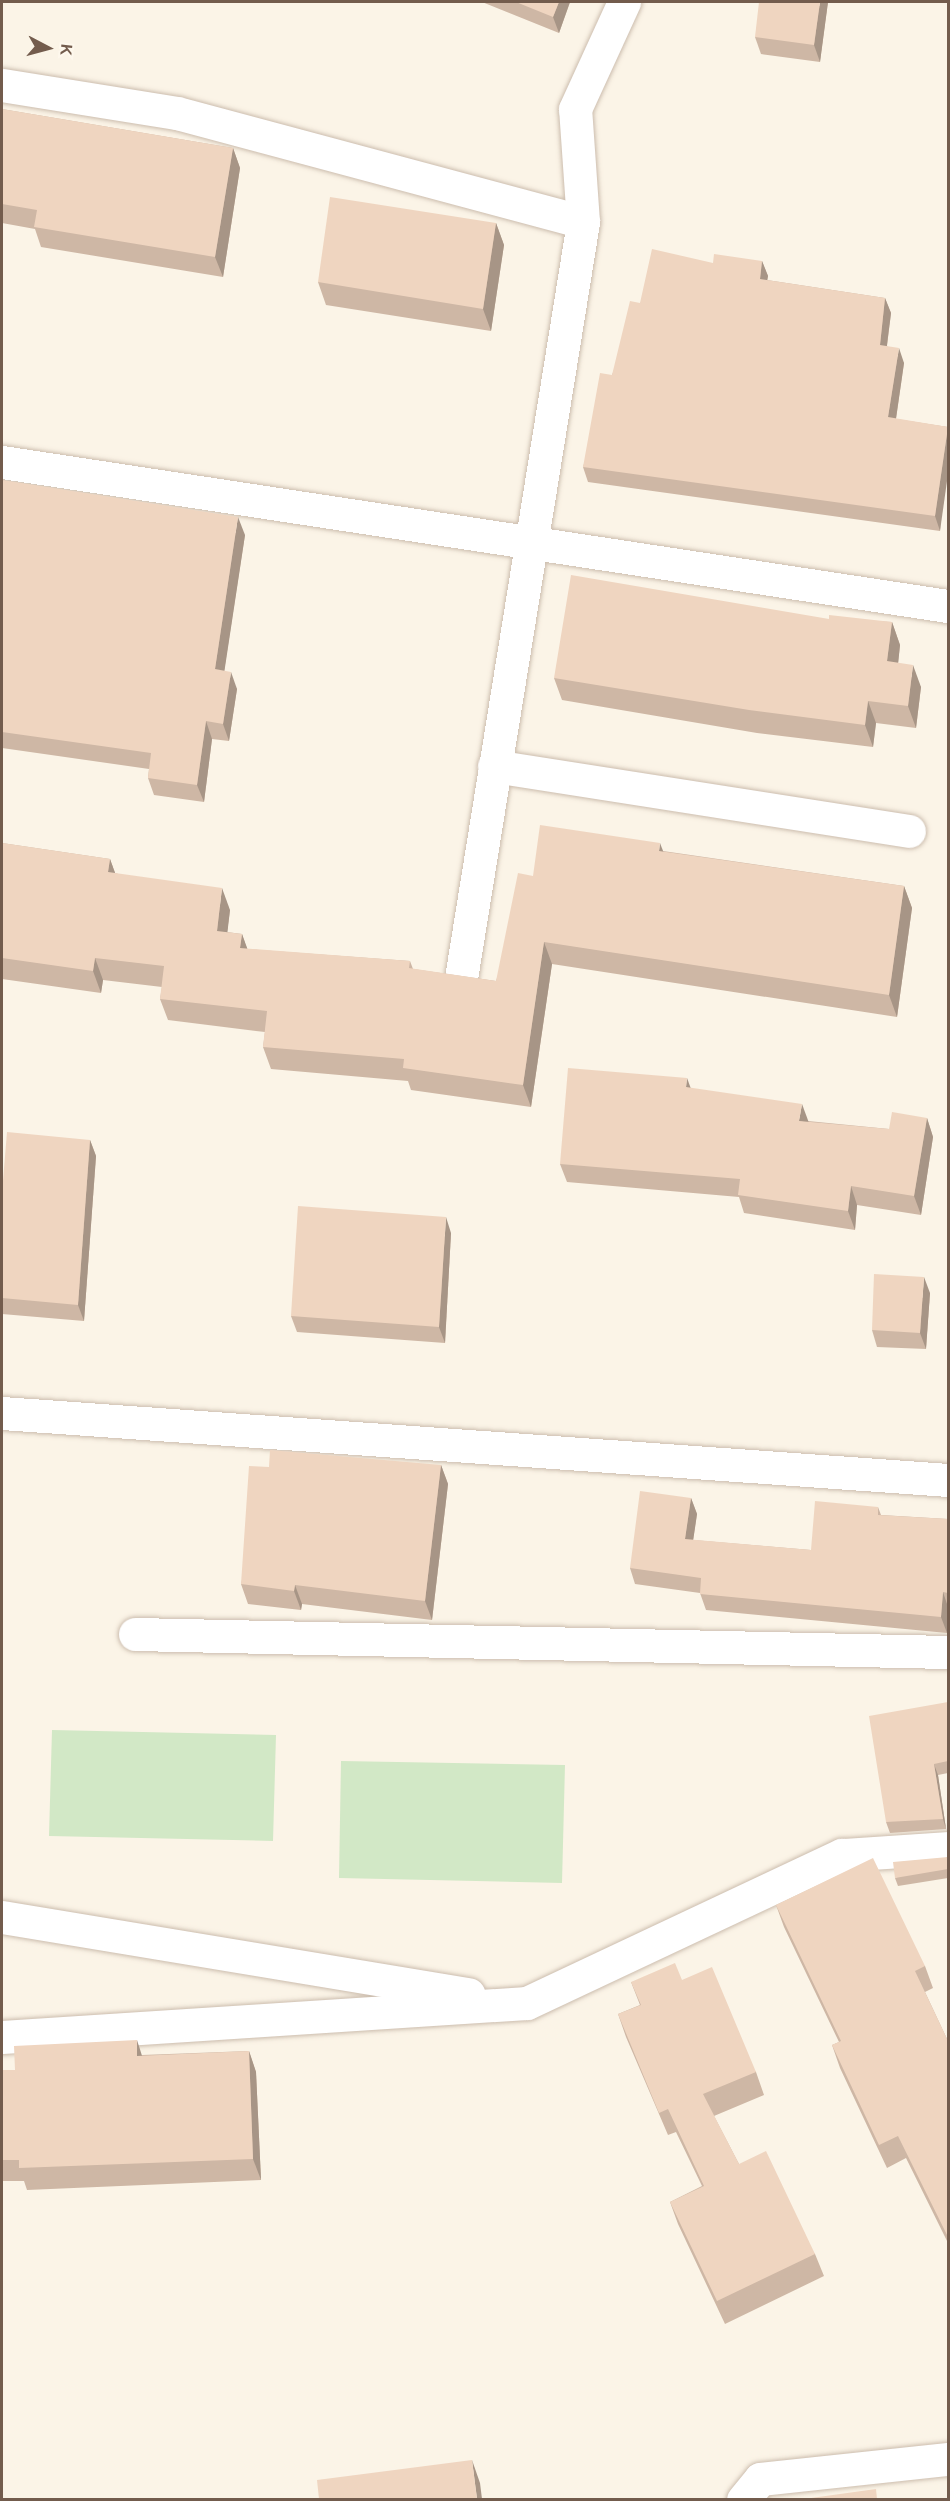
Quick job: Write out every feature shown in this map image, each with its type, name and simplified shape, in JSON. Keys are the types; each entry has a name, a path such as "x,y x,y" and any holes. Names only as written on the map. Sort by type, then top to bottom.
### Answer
{"street":[{"path":"461,978 583,222 575,109 624,2"},
{"path":"2,85 177,113 583,222"},
{"path":"2,462 948,606"},
{"path":"494,766 909,831"},
{"path":"2,1413 948,1480"},
{"path":"135,1634 948,1652"},
{"path":"2,2037 527,2003 842,1855 948,1848"},
{"path":"2,1917 527,2003"},
{"path":"743,2499 760,2479 948,2459"}],"green space":[{"path":"52,1730 276,1735 273,1841 49,1836"},
{"path":"341,1761 565,1765 562,1883 339,1878"}],"building":[{"path":"516,2 559,2 553,17"},
{"path":"759,2 820,2 814,45 755,37"},
{"path":"2,109 233,148 215,257 34,227 37,210 2,204"},
{"path":"330,197 496,223 483,309 318,282"},
{"path":"652,249 713,263 714,254 762,261 760,279 885,298 880,345 899,348 888,417 948,427 935,516 583,467 600,373 612,375 630,301 640,303"},
{"path":"2,480 238,517 215,669 231,672 223,724 206,721 197,785 148,778 151,753 2,732"},
{"path":"571,575 829,619 829,615 892,622 887,661 913,665 908,706 868,701 865,725 749,710 554,678"},
{"path":"540,825 660,843 659,851 904,886 889,995 544,942 523,1085 403,1068 404,1059 263,1047 267,1011 160,999 164,966 95,958 93,971 2,958 2,843 110,859 108,872 222,888 217,931 242,934 240,948 410,961 409,968 496,981 518,873 533,876"},
{"path":"568,1068 687,1078 686,1087 802,1104 799,1121 889,1129 892,1112 927,1118 914,1196 851,1186 848,1211 738,1195 740,1179 560,1164"},
{"path":"7,1132 90,1140 78,1305 2,1298 2,1193"},
{"path":"298,1206 446,1217 439,1327 291,1316"},
{"path":"874,1274 924,1277 920,1333 872,1330"},
{"path":"270,1450 441,1465 425,1601 295,1585 294,1591 241,1584 249,1466 269,1467"},
{"path":"640,1491 691,1498 685,1539 811,1550 815,1501 878,1507 878,1515 948,1519 948,1593 943,1592 941,1617 700,1594 701,1578 630,1568"},
{"path":"948,1702 948,1761 934,1764 943,1819 886,1822 869,1716"},
{"path":"948,1857 948,1869 895,1878 893,1862"},
{"path":"873,1858 925,1966 915,1971 948,2041 948,2237 898,2136 879,2145 832,2045 841,2041 776,1905"},
{"path":"675,1963 682,1980 712,1967 756,2072 703,2094 739,2164 766,2151 815,2254 717,2301 670,2202 704,2186 668,2109 659,2113 618,2014 641,2005 631,1982"},
{"path":"137,2040 137,2056 249,2051 253,2159 19,2168 19,2160 2,2160 2,2070 15,2070 14,2046"},
{"path":"472,2460 477,2499 319,2499 317,2480"},
{"path":"876,2489 877,2499 804,2499"}]}
